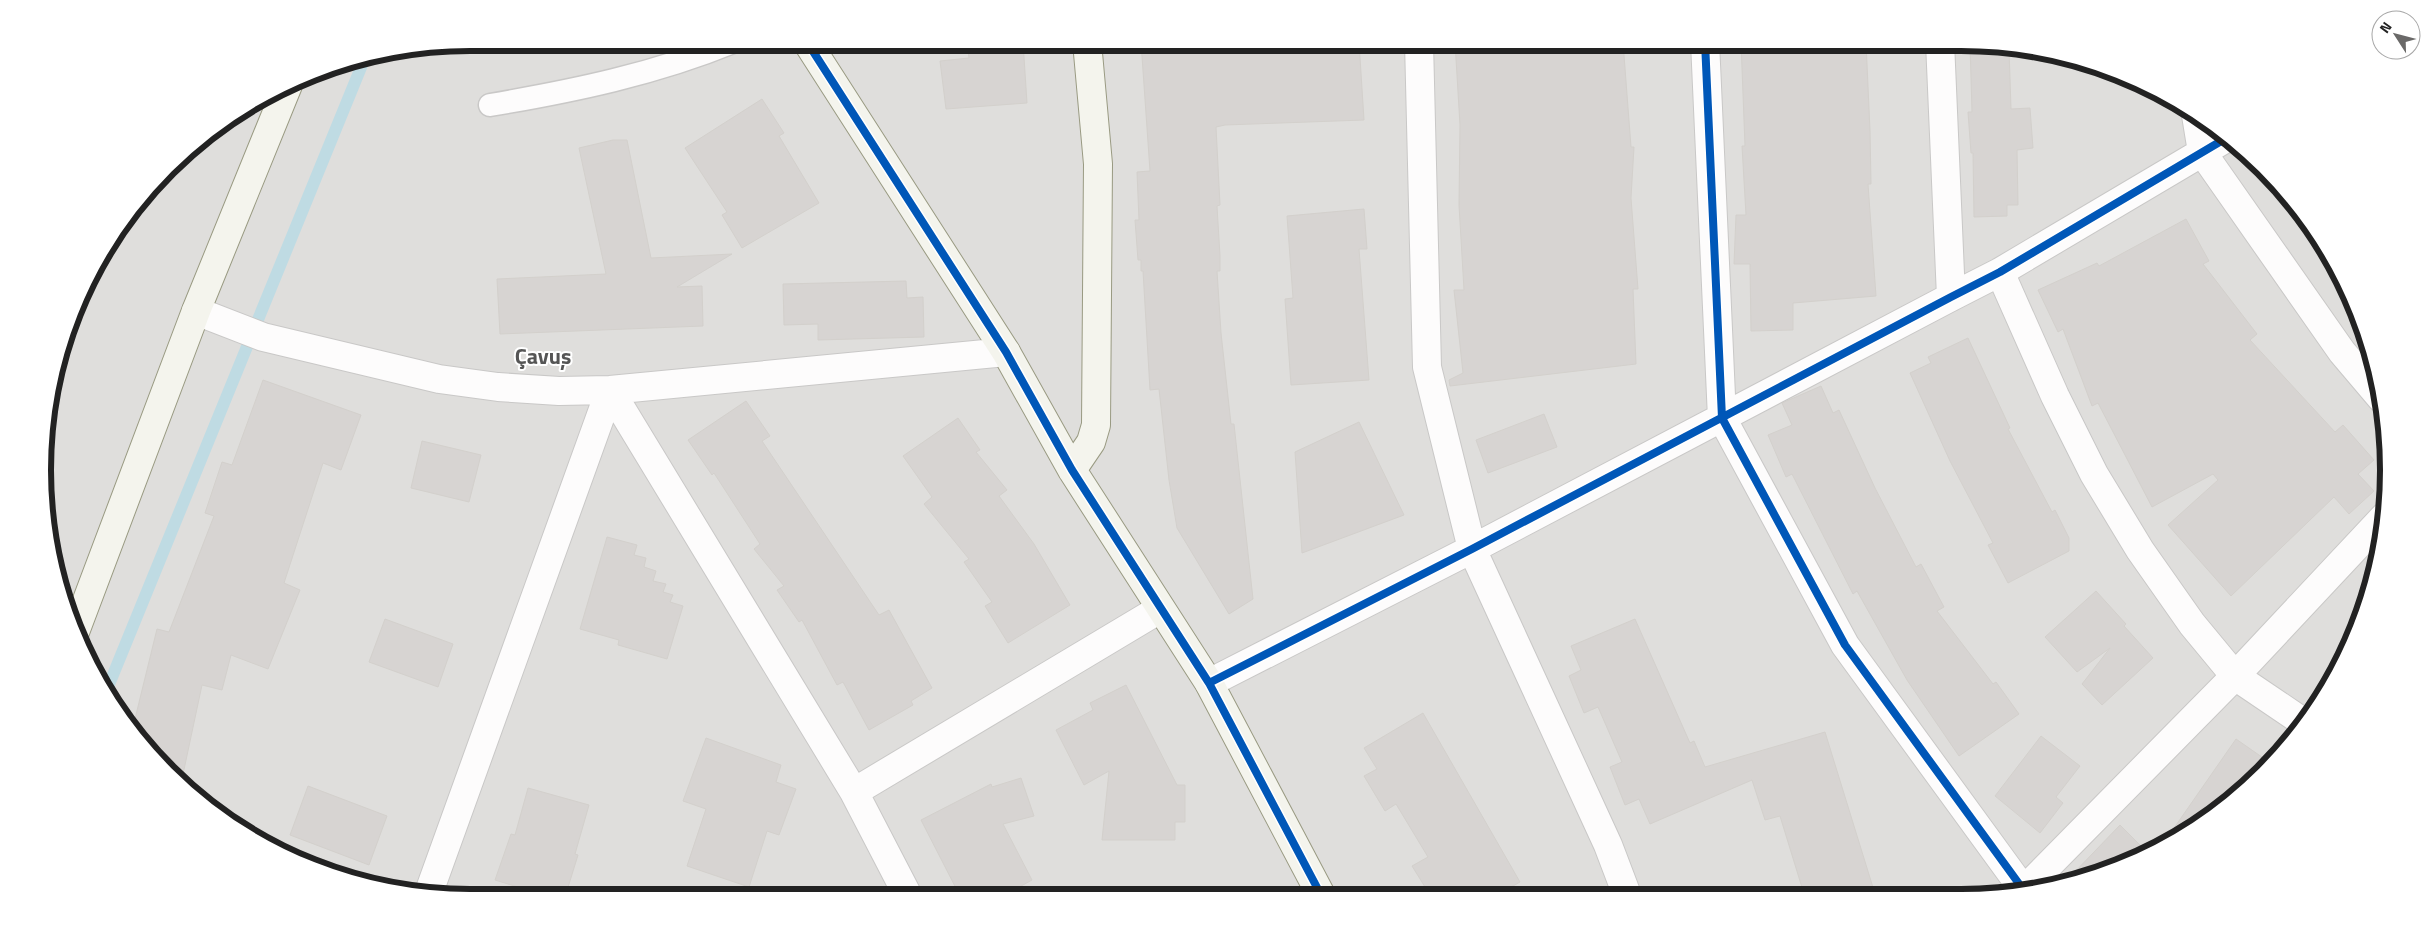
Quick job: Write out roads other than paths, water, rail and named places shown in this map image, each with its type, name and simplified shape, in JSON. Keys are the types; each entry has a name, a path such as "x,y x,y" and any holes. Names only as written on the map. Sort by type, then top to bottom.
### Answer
{"street":[{"path":"813,51 1006,352 1072,470 1208,683 1317,889"},
{"path":"1072,470 1090,442 1096,425 1098,164 1088,51"},
{"path":"1419,51 1427,367 1472,549 1608,845 1625,889"},
{"path":"1705,51 1722,418 1846,645 2018,885"},
{"path":"1940,51 1951,297"},
{"path":"79,621 196,311 284,94"},
{"path":"2198,125 2202,152 2342,352 2372,387"},
{"path":"1208,683 1472,549 2000,272 2220,141"},
{"path":"2000,272 2054,396 2094,474 2140,550 2192,624 2234,676 2298,718"},
{"path":"196,311 263,337 459,382 524,389 610,390 1006,352"},
{"path":"610,390 854,792 904,889"},
{"path":"431,887 610,390"},
{"path":"2032,883 2234,676 2376,526"},
{"path":"854,792 1160,609"}],"lane":[{"path":"490,105 606,83 663,67 708,51"}],"waterway":[{"path":"110,683 361,66"}],"district":[{"name":"Çavuş","path":"543,356"}]}
